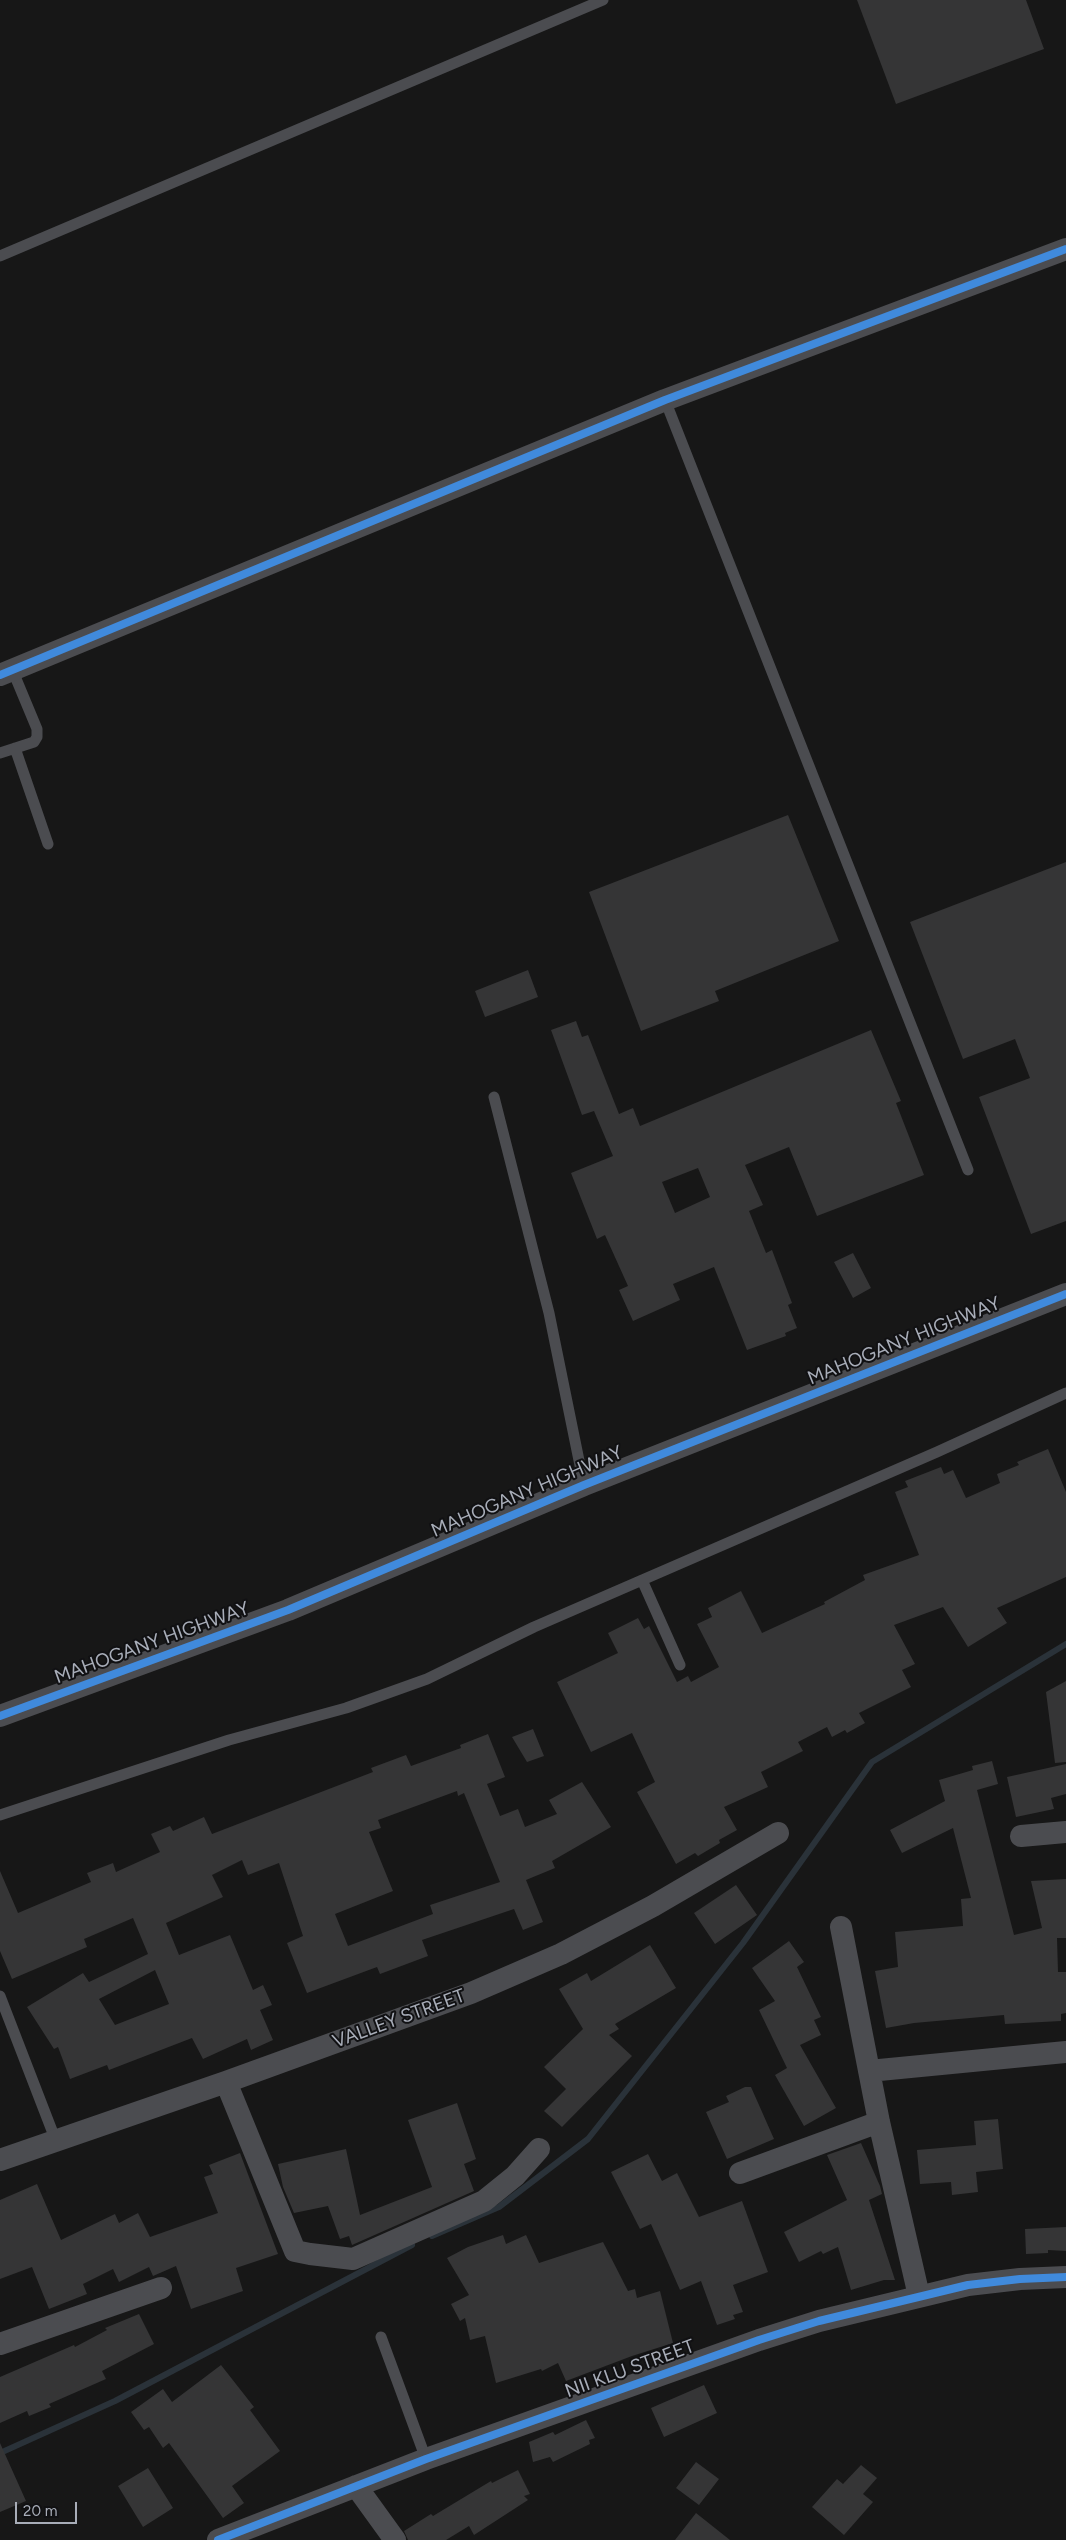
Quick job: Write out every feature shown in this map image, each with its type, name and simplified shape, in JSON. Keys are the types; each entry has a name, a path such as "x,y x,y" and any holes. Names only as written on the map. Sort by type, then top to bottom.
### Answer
{"street":[{"path":"6,672 665,400 1066,249"},
{"name":"MAHOGANY HIGHWAY","path":"0,1716 288,1610 584,1485 1066,1294"},
{"path":"1021,1836 1066,1832"},
{"name":"VALLEY STREET","path":"0,2160 226,2082 471,1994 561,1954 653,1906 778,1833"},
{"path":"841,1927 879,2122 919,2296"},
{"path":"869,2071 1066,2052"},
{"path":"226,2082 295,2251 353,2259 484,2201 515,2176 540,2148"},
{"path":"740,2173 879,2122"},
{"name":"NII KLU STREET","path":"218,2540 426,2459 759,2340 819,2321 968,2285 1066,2277"},
{"path":"0,2344 161,2288"},
{"path":"356,2486 395,2540"}],"lane":[{"path":"0,256 603,0"},
{"path":"665,400 968,1170"},
{"path":"0,753 34,742 37,729 6,672"},
{"path":"15,748 48,844"},
{"path":"494,1097 548,1313 584,1485"},
{"path":"0,1815 229,1740 346,1708 427,1679 534,1627 937,1452 1066,1393"},
{"path":"642,1580 680,1665"},
{"path":"0,1996 56,2140"},
{"path":"381,2337 426,2459"}],"building":[{"path":"857,0 1026,0 1044,49 896,104"},
{"path":"788,815 839,941 715,991 719,1001 641,1031 589,892"},
{"path":"1066,862 1066,1221 1031,1234 979,1097 1030,1078 1015,1039 963,1059 910,922"},
{"path":"528,970 538,997 485,1017 475,991"},
{"path":"576,1021 582,1037 588,1035 619,1114 633,1108 640,1126 871,1030 901,1101 896,1103 924,1175 817,1216 789,1147 745,1165 763,1205 749,1211 766,1253 772,1250 792,1303 788,1305 797,1328 785,1333 786,1336 747,1350 714,1267 673,1284 680,1300 633,1321 619,1290 628,1286 605,1235 597,1239 571,1173 613,1156 594,1111 582,1115 551,1030","holes":["698,1168 710,1197 675,1213 662,1182"]},
{"path":"853,1253 871,1288 853,1298 834,1262"},
{"path":"1048,1449 1066,1492 1066,1577 997,1608 1007,1623 968,1647 943,1607 894,1625 915,1664 902,1670 911,1687 859,1713 865,1723 847,1733 845,1730 832,1737 827,1727 798,1742 803,1751 761,1772 768,1787 724,1807 737,1830 719,1840 720,1843 698,1856 695,1853 676,1864 637,1792 655,1782 632,1733 591,1752 557,1682 618,1653 608,1633 638,1618 644,1629 649,1626 677,1682 688,1676 691,1682 719,1667 697,1624 712,1617 708,1608 741,1591 762,1633 825,1604 824,1602 865,1580 863,1575 919,1555 895,1492 908,1487 905,1481 941,1467 944,1474 953,1470 966,1498 1000,1483 997,1474 1019,1465 1017,1462"},
{"path":"1066,1681 1066,1762 1055,1763 1046,1692"},
{"path":"533,1729 544,1756 527,1762 512,1737"},
{"path":"488,1734 505,1777 487,1784 500,1816 518,1809 525,1827 557,1814 549,1800 582,1782 611,1827 552,1861 555,1868 526,1880 543,1922 523,1930 514,1909 422,1940 428,1956 380,1974 377,1967 307,1993 287,1943 303,1936 279,1863 248,1875 242,1860 212,1875 223,1897 166,1923 179,1955 230,1935 253,1990 263,1985 272,2005 260,2010 273,2040 251,2050 247,2039 203,2059 192,2038 109,2070 107,2065 70,2079 58,2047 54,2049 27,2007 83,1973 89,1982 148,1954 133,1918 84,1939 87,1947 12,1979 0,1951 0,1871 18,1913 91,1882 87,1873 113,1863 116,1872 160,1852 151,1834 170,1826 173,1831 204,1817 212,1834 373,1772 371,1768 406,1755 411,1766 461,1748 460,1745","holes":["457,1791 458,1796 464,1793 500,1882 430,1905 433,1914 348,1946 335,1914 393,1891 369,1832 381,1828 378,1820","155,1970 169,2004 115,2025 99,1999"]},
{"path":"992,1761 998,1784 977,1790 1014,1935 1042,1928 1031,1881 1066,1879 1066,1938 1057,1938 1058,1972 1066,1972 1066,2013 1061,2014 1061,2021 1005,2024 1004,2015 914,2023 886,2028 875,1971 898,1967 895,1932 963,1926 961,1899 971,1898 953,1828 902,1853 890,1830 945,1801 939,1780 973,1770 972,1766"},
{"path":"1066,1764 1066,1794 1051,1798 1054,1809 1016,1817 1007,1777"},
{"path":"736,1885 757,1915 715,1944 694,1913"},
{"path":"789,1941 804,1962 797,1967 821,2017 814,2020 821,2035 800,2045 836,2108 804,2126 775,2075 787,2068 759,2010 775,2001 752,1968"},
{"path":"650,1945 676,1988 615,2024 619,2029 609,2035 632,2056 562,2127 544,2111 566,2089 544,2067 583,2029 559,1989 587,1973 591,1981"},
{"path":"745,2087 751,2087 774,2139 727,2159 706,2112 729,2102 726,2096"},
{"path":"457,2103 476,2159 464,2164 474,2191 352,2245 349,2236 340,2239 328,2206 294,2213 283,2187 278,2164 346,2149 360,2215 432,2187 408,2120"},
{"path":"998,2119 1003,2169 976,2172 978,2192 952,2195 951,2182 920,2184 917,2150 976,2145 974,2121"},
{"path":"861,2143 882,2194 869,2200 895,2280 884,2280 851,2290 838,2247 823,2254 821,2251 799,2262 784,2232 847,2200 827,2155"},
{"path":"240,2153 278,2254 236,2268 243,2291 191,2309 176,2266 153,2276 149,2267 119,2282 113,2269 83,2284 87,2294 49,2309 32,2267 0,2279 0,2200 37,2184 61,2240 115,2214 119,2223 138,2213 150,2237 218,2213 204,2177 213,2174 209,2165"},
{"path":"648,2154 662,2181 677,2173 699,2217 742,2201 768,2272 733,2285 743,2312 733,2315 735,2319 717,2325 701,2281 680,2290 651,2224 640,2229 611,2172"},
{"path":"1066,2227 1066,2251 1048,2250 1048,2253 1026,2254 1025,2229"},
{"path":"503,2235 506,2244 526,2235 539,2263 603,2242 628,2291 635,2289 637,2298 660,2291 673,2343 566,2381 558,2363 542,2371 541,2369 496,2383 485,2336 470,2340 465,2318 460,2321 451,2304 469,2295 447,2258 468,2247"},
{"path":"139,2314 154,2344 102,2371 106,2379 49,2404 51,2407 29,2416 27,2411 0,2423 0,2377 74,2345 75,2347 107,2330 105,2328"},
{"path":"221,2365 254,2407 250,2410 280,2451 232,2486 244,2503 223,2518 169,2443 163,2448 149,2427 144,2430 131,2412 163,2389 172,2402"},
{"path":"704,2385 717,2413 664,2437 651,2408"},
{"path":"586,2420 595,2438 589,2440 590,2444 553,2462 550,2457 533,2462 529,2442 553,2432 555,2435"},
{"path":"0,2443 26,2501 0,2512"},
{"path":"696,2462 719,2479 699,2505 676,2488"},
{"path":"861,2465 877,2478 863,2494 873,2502 844,2535 812,2507 837,2479 843,2484"},
{"path":"148,2468 173,2508 143,2527 118,2486"},
{"path":"518,2470 530,2494 524,2496 528,2500 474,2535 469,2526 446,2540 408,2540 404,2531 491,2481 492,2483"},
{"path":"696,2513 730,2540 675,2540"}],"waterway":[{"path":"432,2236 499,2207 588,2139 743,1943 872,1762 1066,1644"},
{"path":"0,2453 115,2401 412,2245"}],"cycle path":[{"path":"0,675 665,400 1066,249"},
{"path":"0,1716 288,1610 584,1485 1066,1294"},
{"path":"218,2540 426,2459 759,2340 819,2321 968,2285 1020,2279 1066,2277"}]}
